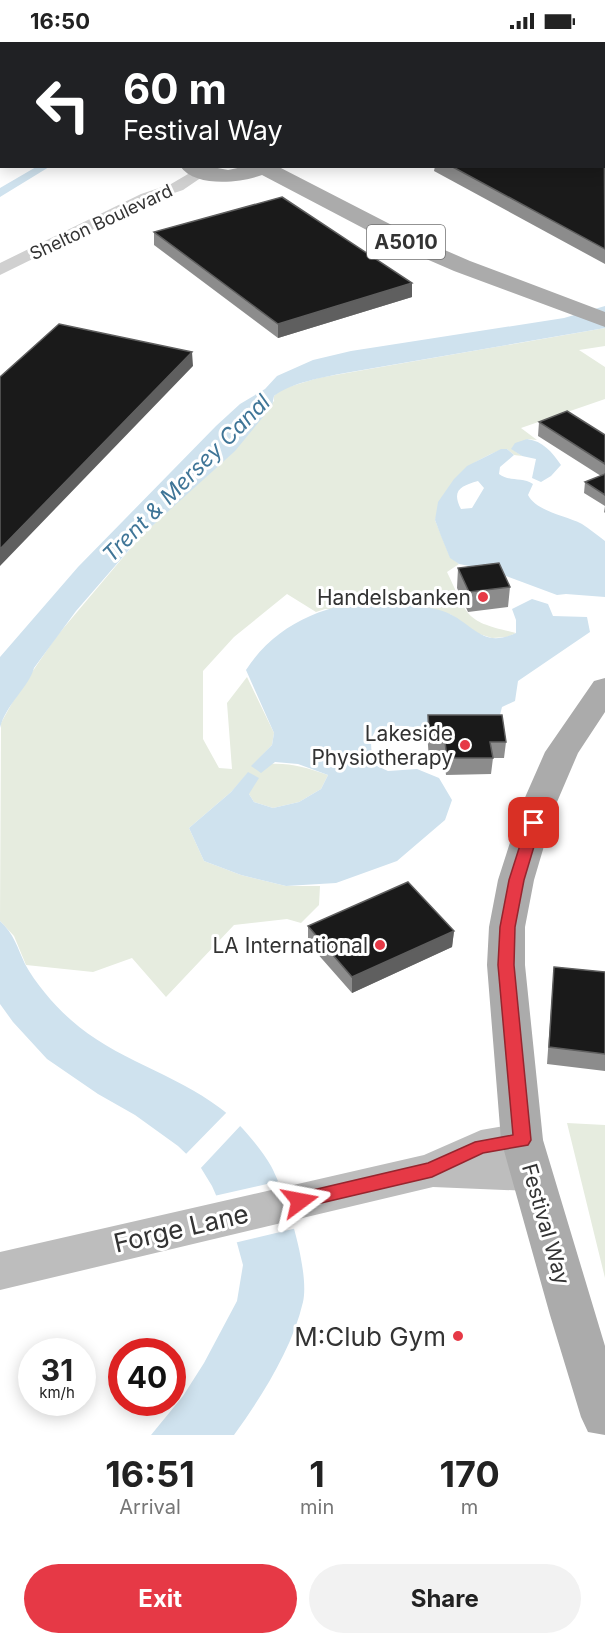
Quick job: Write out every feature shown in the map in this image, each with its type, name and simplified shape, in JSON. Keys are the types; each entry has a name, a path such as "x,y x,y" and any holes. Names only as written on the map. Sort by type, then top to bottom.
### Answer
{"main road":[{"name":"A5010","path":"195,169 213,175 241,175 261,168"},
{"name":"A5010","path":"266,168 409,243 556,303 605,320"},
{"name":"Festival Way","path":"605,688 562,752 540,802 516,880 507,927 506,965 526,1157 605,1417"}],"street":[{"name":"Shelton Boulevard","path":"0,270 147,197 177,187 195,169"},
{"name":"Forge Lane","path":"0,1271 432,1170 526,1157"}],"shaded area":[{"path":"605,328 605,346 579,350 605,367 605,399 521,428 537,440 527,439 512,449 522,456 514,455 507,449 501,450 466,469 454,483 435,520 450,557 459,564 447,572 470,615 486,625 516,633 507,637 492,638 476,633 450,614 325,609 316,612 287,594 234,637 203,671 203,739 219,768 232,769 227,703 247,677 274,733 272,745 252,766 291,765 328,775 321,789 299,802 273,808 254,802 249,794 248,773 231,792 189,828 204,861 241,875 286,886 320,886 319,905 301,923 287,919 234,925 166,997 132,958 93,972 26,965 14,936 0,921 1,723 17,694 56,637 141,536 195,486 274,401 274,396 282,389 318,378"},
{"path":"567,1123 605,1125 605,1278"}],"water":[{"path":"34,168 47,168 0,197 0,188"},
{"name":"Trent & Mersey Canal","path":"605,306 605,328 327,376 281,391 274,396 272,406 235,451 141,536 76,611 34,668 7,711 0,728 0,657 78,567 216,426 240,404 265,389 277,376 313,360 351,351 564,318"},
{"path":"527,439 547,448 561,465 551,476 541,482 532,478 536,459 522,456 511,449 515,443"},
{"path":"501,449 507,449 514,455 500,467 499,474 533,484 528,495 532,501 582,524 605,541 605,597 557,595 490,570 459,564 450,558 435,520 438,502 454,479 467,466","holes":["478,481 484,488 472,508 461,509 457,497 459,490"]},
{"path":"532,599 548,604 553,616 587,617 590,632 518,681 515,701 502,707 500,715 444,727 388,726 378,729 373,736 371,747 375,765 388,771 417,769 439,778 452,800 445,820 397,861 336,883 286,886 241,875 204,861 189,828 231,792 248,772 259,778 249,794 254,802 273,808 299,802 321,789 328,775 298,764 275,762 261,773 251,766 272,745 274,733 246,670 261,651 279,635 298,622 320,612 367,602 391,602 433,608 450,614 487,637 505,637 516,633 516,620 512,609"},
{"path":"0,921 12,936 34,979 65,1014 88,1034 106,1045 183,1085 220,1108 255,1143 271,1166 290,1213 300,1253 304,1288 303,1302 292,1337 275,1372 234,1435 151,1435 167,1416 186,1416 186,1391 237,1301 243,1265 237,1243 212,1186 201,1168 178,1146 135,1115 98,1094 47,1059 13,1022 0,1004"}],"pier":[{"path":"228,1111 242,1124 199,1170 184,1156"},
{"path":"280,1181 297,1228 234,1243 214,1196"}],"building":[{"path":"455,168 604,168 605,249"},
{"path":"282,197 412,283 278,324 154,232"},
{"path":"59,324 192,352 0,549 0,377"},
{"path":"567,411 605,435 605,464 539,422"},
{"path":"605,474 605,495 585,482"},
{"path":"499,563 510,587 469,592 458,568"},
{"path":"428,715 502,715 506,742 490,742 493,758 447,758 445,742 430,742"},
{"name":"LA International","path":"408,882 454,931 352,977 308,926"},
{"path":"554,967 605,972 605,1054 549,1047"}],"place":[{"name":"Handelsbanken","path":"483,597"},
{"name":"Lakeside Physiotherapy","path":"465,745"},
{"name":"LA International","path":"380,945"},
{"name":"M:Club Gym","path":"458,1336"}],"route":[{"path":"300,1201 432,1170 481,1147 522,1140 506,965 507,927 516,880 534,823"}]}
